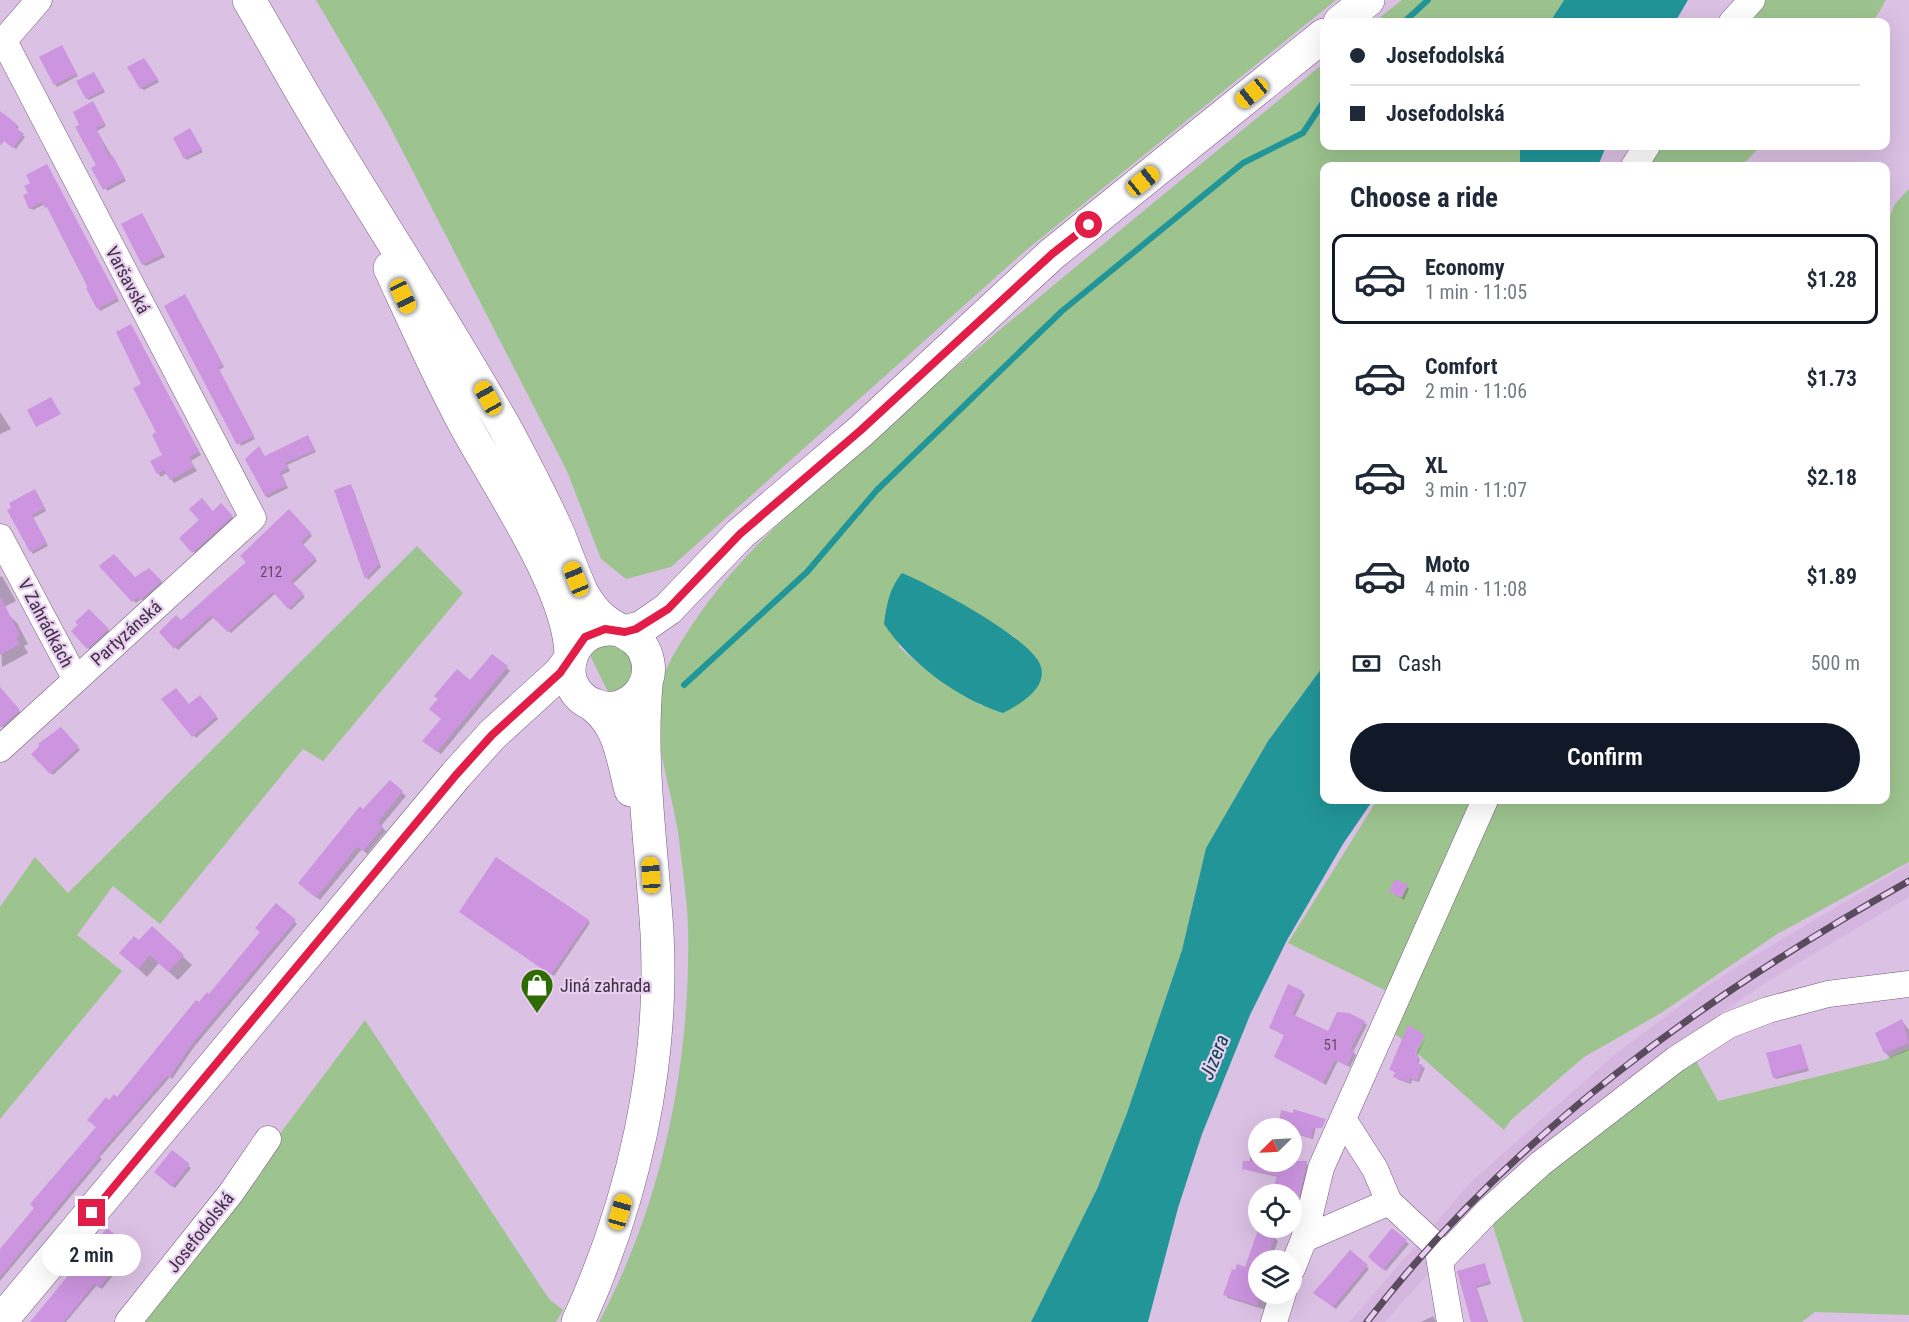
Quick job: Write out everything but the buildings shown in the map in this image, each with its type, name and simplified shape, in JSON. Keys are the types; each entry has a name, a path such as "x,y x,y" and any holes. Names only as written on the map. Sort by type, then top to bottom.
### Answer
{"main road":[{"path":"249,0 336,149 436,309 588,579 602,595 628,607 646,608 663,604 691,585"},
{"path":"1345,18 1368,0"},
{"path":"0,1322 456,775 505,724 549,684 578,643 590,633 605,629 624,632 650,623 691,585 740,534 861,430 1052,254 1320,38"},
{"path":"336,149 439,374 550,582 568,626 572,684 582,698 608,718 618,740 651,875"},
{"path":"535,484 587,601 603,620 637,640 645,652 649,666 642,735 657,935 656,1000 645,1106 620,1212 578,1322"},
{"path":"505,724 561,703 576,701 608,708 623,706 638,695 647,681 691,585"}],"street":[{"path":"2,43 39,0"},
{"path":"1736,18 1752,0"},
{"name":"Varšavská","path":"2,43 253,518"},
{"name":"Partyzánská","path":"0,749 75,678 253,518"},
{"name":"V Zahrádkách","path":"0,537 75,678"},
{"path":"1300,1250 1321,1168 1483,804"},
{"path":"1440,1261 1487,1212 1540,1164 1676,1059 1729,1025 1768,1010 1828,994 1909,984"},
{"path":"1343,1119 1375,1168 1389,1202 1433,1243 1440,1261 1450,1322"},
{"name":"Josefodolská","path":"128,1322 231,1193 268,1139"},
{"path":"1304,1239 1389,1202"},
{"path":"1274,1322 1280,1304"}],"shaded area":[{"path":"316,0 1336,0 1025,251 671,567 626,579 601,559 567,471 387,121"},
{"path":"1402,0 1564,0 1553,18 1379,18"},
{"path":"1765,0 1886,0 1875,18 1748,18"},
{"path":"1320,66 1320,150 1520,150 1520,162 1320,162 1320,670 1268,741 1206,848 1182,950 1127,1113 1097,1189 1031,1322 599,1322 621,1276 656,1180 669,1130 684,1029 688,978 687,906 678,830 661,749 657,710 661,683 673,655 725,580 795,508 892,422 1114,235","holes":["902,573 950,597 1015,637 982,706 924,668 899,647"]},
{"path":"1656,150 1757,150 1745,162 1648,162"},
{"path":"1909,189 1909,862 1777,934 1661,1013 1584,1057 1511,1120 1504,1130 1391,1030 1403,999 1288,943 1375,804 1890,804 1890,216 1895,204"},
{"path":"417,546 463,593 323,761 303,749 160,924 113,886 77,935 122,971 0,1119 0,907 35,857 68,893"},
{"path":"593,643 630,647 635,678 610,696 587,649"},
{"path":"1909,864 1909,897 1770,980 1670,1048 1493,1201 1385,1322 1349,1322 1472,1181 1613,1056 1703,989"},
{"path":"365,1020 549,1299 563,1310 556,1322 134,1322 235,1194"},
{"path":"1909,1049 1909,1315 1815,1312 1802,1322 1523,1322 1492,1223 1492,1213 1693,1055 1718,1101 1884,1060"}],"water":[{"path":"1564,0 1688,0 1677,18 1553,18"},
{"path":"1520,150 1604,150 1600,162 1520,162"},
{"path":"902,573 979,614 1021,642 1041,667 1042,675 1036,689 1024,701 1003,713 986,707 952,689 921,666 884,624 891,591"},
{"name":"Jizera","path":"1320,670 1320,804 1370,804 1343,844 1287,940 1250,1015 1202,1134 1178,1208 1148,1322 1031,1322 1097,1189 1127,1113 1182,950 1206,848 1268,741"}],"waterway":[{"path":"1408,18 1428,0"},
{"path":"684,685 807,572 877,490 1062,311 1243,163 1303,133 1320,107"}],"railway":[{"path":"1367,1322 1424,1254 1484,1190 1548,1130 1616,1074 1758,972 1909,881"}],"place":[{"name":"Jiná zahrada","path":"537,1014"}],"route":[{"path":"92,1213 456,775 492,735 560,673 581,640 590,633 605,629 625,632 636,629 650,623 668,609 740,534 861,430 1052,254 1089,225"}]}
